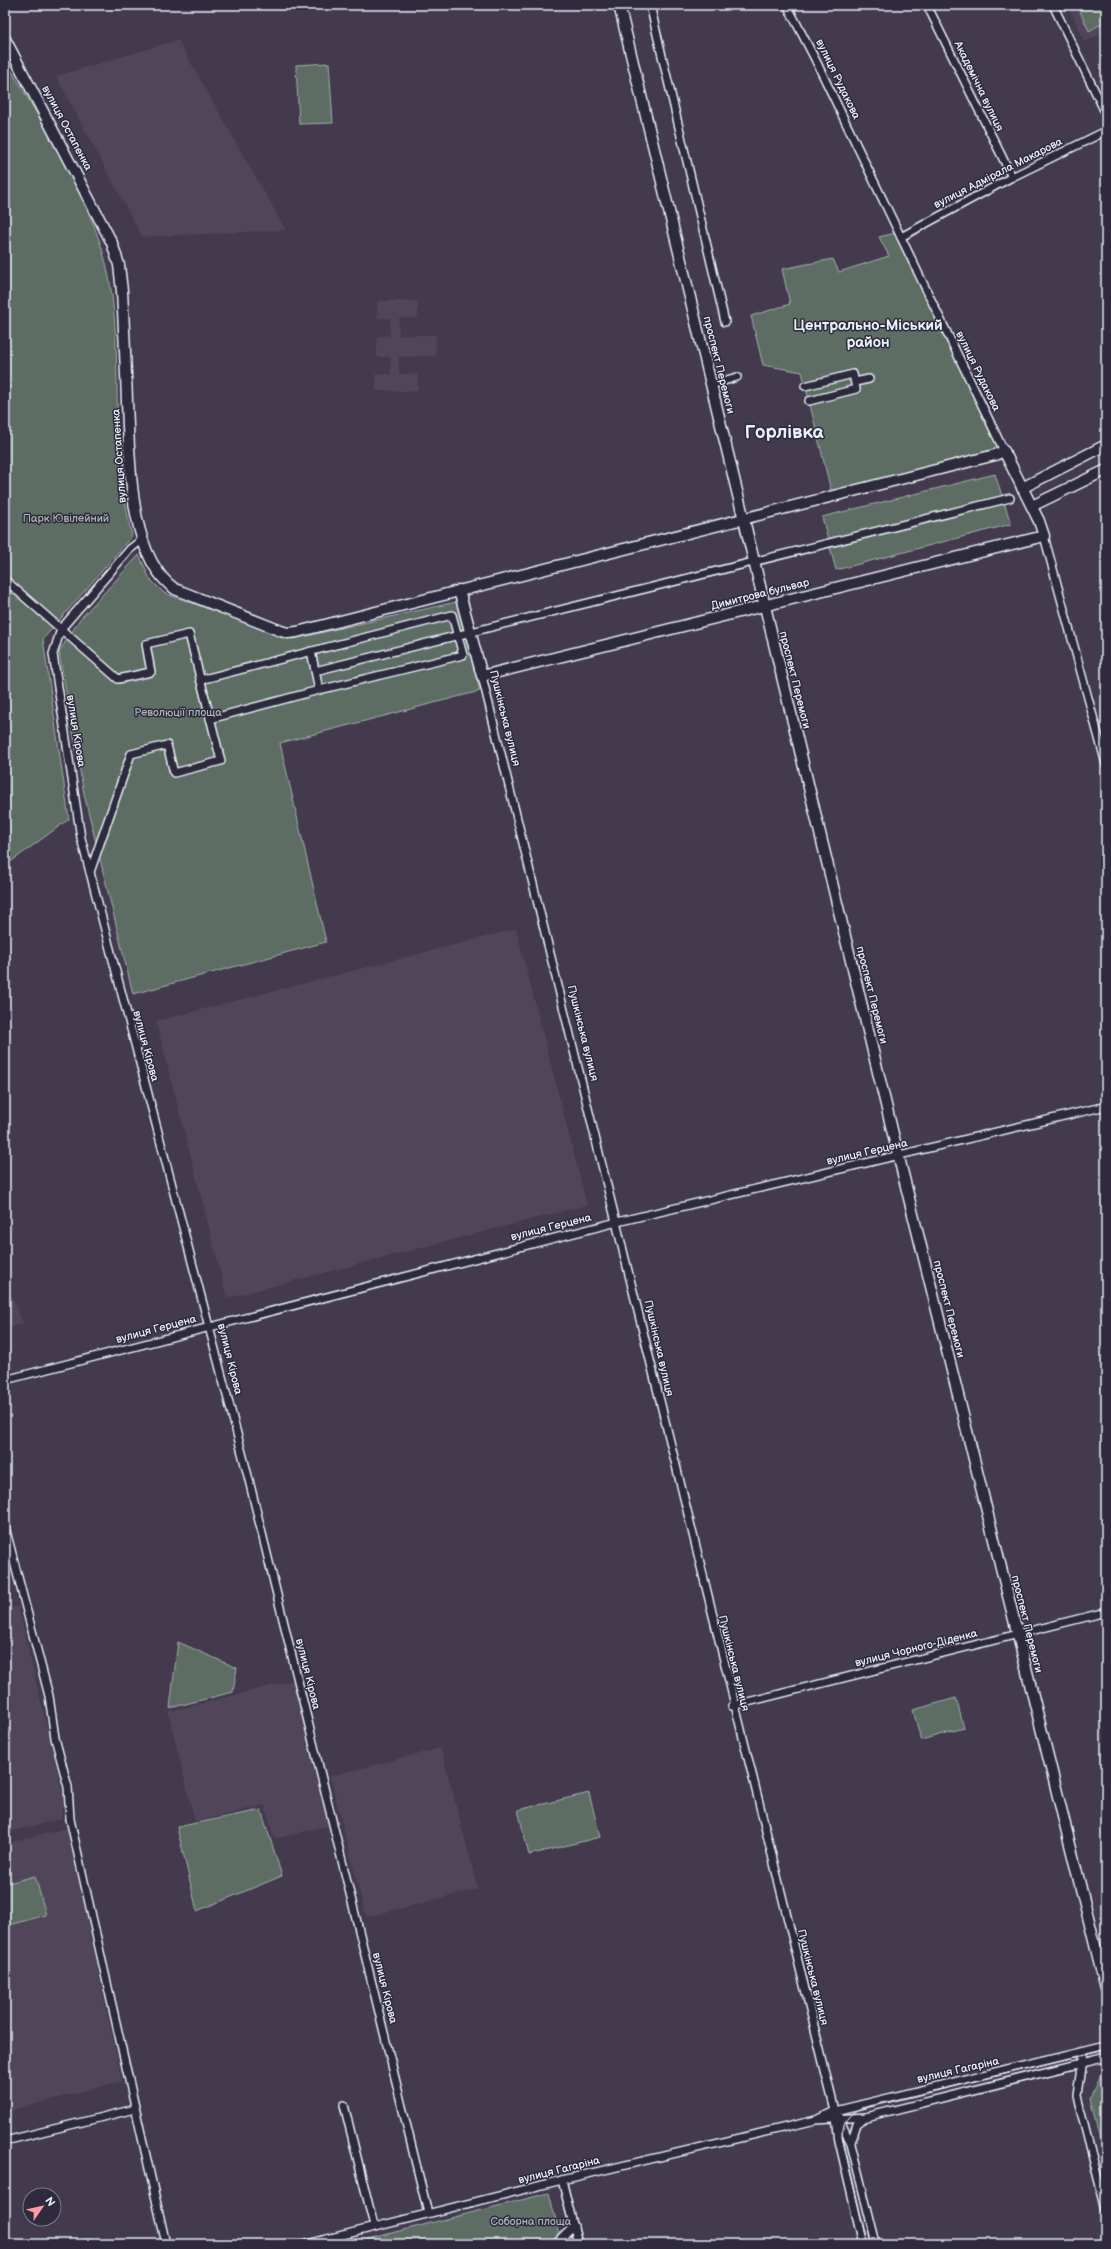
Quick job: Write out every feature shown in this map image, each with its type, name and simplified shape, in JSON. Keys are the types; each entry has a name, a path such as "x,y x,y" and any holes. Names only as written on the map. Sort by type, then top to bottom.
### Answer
{"street":[{"name":"проспект Перемоги","path":"619,5 898,1155 1106,1989"},
{"path":"650,5 725,322"},
{"name":"вулиця Рудакова","path":"787,5 816,61 1032,506 1044,536 1106,764"},
{"name":"Академічна вулиця","path":"927,5 1012,177"},
{"path":"1053,5 1106,114"},
{"name":"вулиця Остапенка","path":"5,39 107,230 119,265 122,291 130,472 133,497 143,539 159,574 166,583 175,589 288,633 459,590"},
{"name":"вулиця Адмірала Макарова","path":"901,237 1012,177 1106,131"},
{"path":"805,386 853,374 856,389 809,401"},
{"path":"711,385 737,377"},
{"path":"855,382 869,379"},
{"path":"1022,488 1106,445"},
{"path":"459,590 1004,451"},
{"path":"1032,506 1106,470"},
{"path":"315,671 1010,498"},
{"name":"Димитрова бульвар","path":"482,676 1044,536"},
{"name":"вулиця Кірова","path":"143,539 130,549 61,630 53,654 81,838 210,1326 428,2213"},
{"path":"5,580 118,679 152,672 146,644 188,634 221,761 174,773 167,745 131,754 90,872"},
{"name":"Пушкінська вулиця","path":"459,590 482,676 617,1222 732,1706 838,2120 863,2244"},
{"path":"200,680 452,615 463,655 319,690 210,719"},
{"path":"311,651 319,690"},
{"name":"вулиця Герцена","path":"5,1380 617,1222 1106,1106"},
{"path":"5,1527 49,1696 55,1738 68,1787 70,1819 166,2244"},
{"name":"вулиця Чорного-Діденка","path":"732,1706 1106,1612"},
{"name":"вулиця Гагаріна","path":"307,2244 562,2180 816,2120 835,2111 1083,2052 1106,2045"},
{"path":"1083,2052 1080,2064 1077,2096 1106,2210"},
{"name":"вулиця Гагаріна","path":"816,2120 838,2120 866,2117 1106,2057"},
{"path":"344,2105 374,2226"},
{"path":"5,2141 135,2109"},
{"path":"851,2144 851,2138 855,2127 866,2117"},
{"name":"Пушкінська вулиця","path":"838,2120 851,2144 876,2244"},
{"path":"562,2180 578,2244"},
{"path":"556,2244 574,2226"}],"shaded area":[{"path":"1067,5 1106,5 1106,31 1085,42"},
{"path":"178,40 286,230 142,237 56,76"},
{"path":"377,301 418,301 418,318 399,318 399,335 436,335 436,356 399,357 399,374 418,374 418,391 376,391 376,374 391,374 391,357 377,357 377,336 390,335 390,318 377,318"},
{"path":"516,929 587,1205 227,1298 156,1021"},
{"path":"5,1280 23,1323 5,1329"},
{"path":"18,1606 64,1799 61,1819 5,1833 5,1609"},
{"path":"295,1680 331,1825 274,1839 265,1805 195,1822 168,1712"},
{"path":"441,1748 478,1889 366,1917 330,1776"},
{"path":"67,1828 122,2081 5,2112 5,1844"}],"green space":[{"path":"1077,5 1106,5 1106,21 1089,31"},
{"name":"Парк Ювілейний","path":"5,59 66,165 92,221 102,249 112,297 116,358 119,452 123,489 132,536 43,639 69,819 5,866"},
{"path":"329,63 333,123 299,124 296,65"},
{"path":"900,232 1005,448 831,491 802,372 763,365 751,316 790,304 782,269 833,259 839,272 889,256 879,237"},
{"path":"995,474 1011,524 836,570 822,517"},
{"name":"Революції площа","path":"139,555 150,579 164,593 293,639 456,602 480,691 280,743 326,942 133,994 84,794 59,652 80,619"},
{"path":"178,1642 237,1668 233,1692 170,1708"},
{"path":"956,1698 964,1728 921,1740 913,1710"},
{"path":"589,1793 600,1837 529,1855 518,1810"},
{"path":"261,1810 282,1876 197,1911 177,1827"},
{"path":"35,1876 46,1915 5,1926 5,1884"},
{"path":"1106,2074 1106,2157 1091,2098 1101,2075"},
{"name":"Соборна площа","path":"549,2193 562,2244 348,2244"}],"tram line":[{"path":"867,2244 842,2137 845,2123 853,2113 861,2108 1106,2050"}],"district":[{"name":"Центрально-Міський район","path":"868,334"},
{"name":"Горлівка","path":"784,432"}]}
